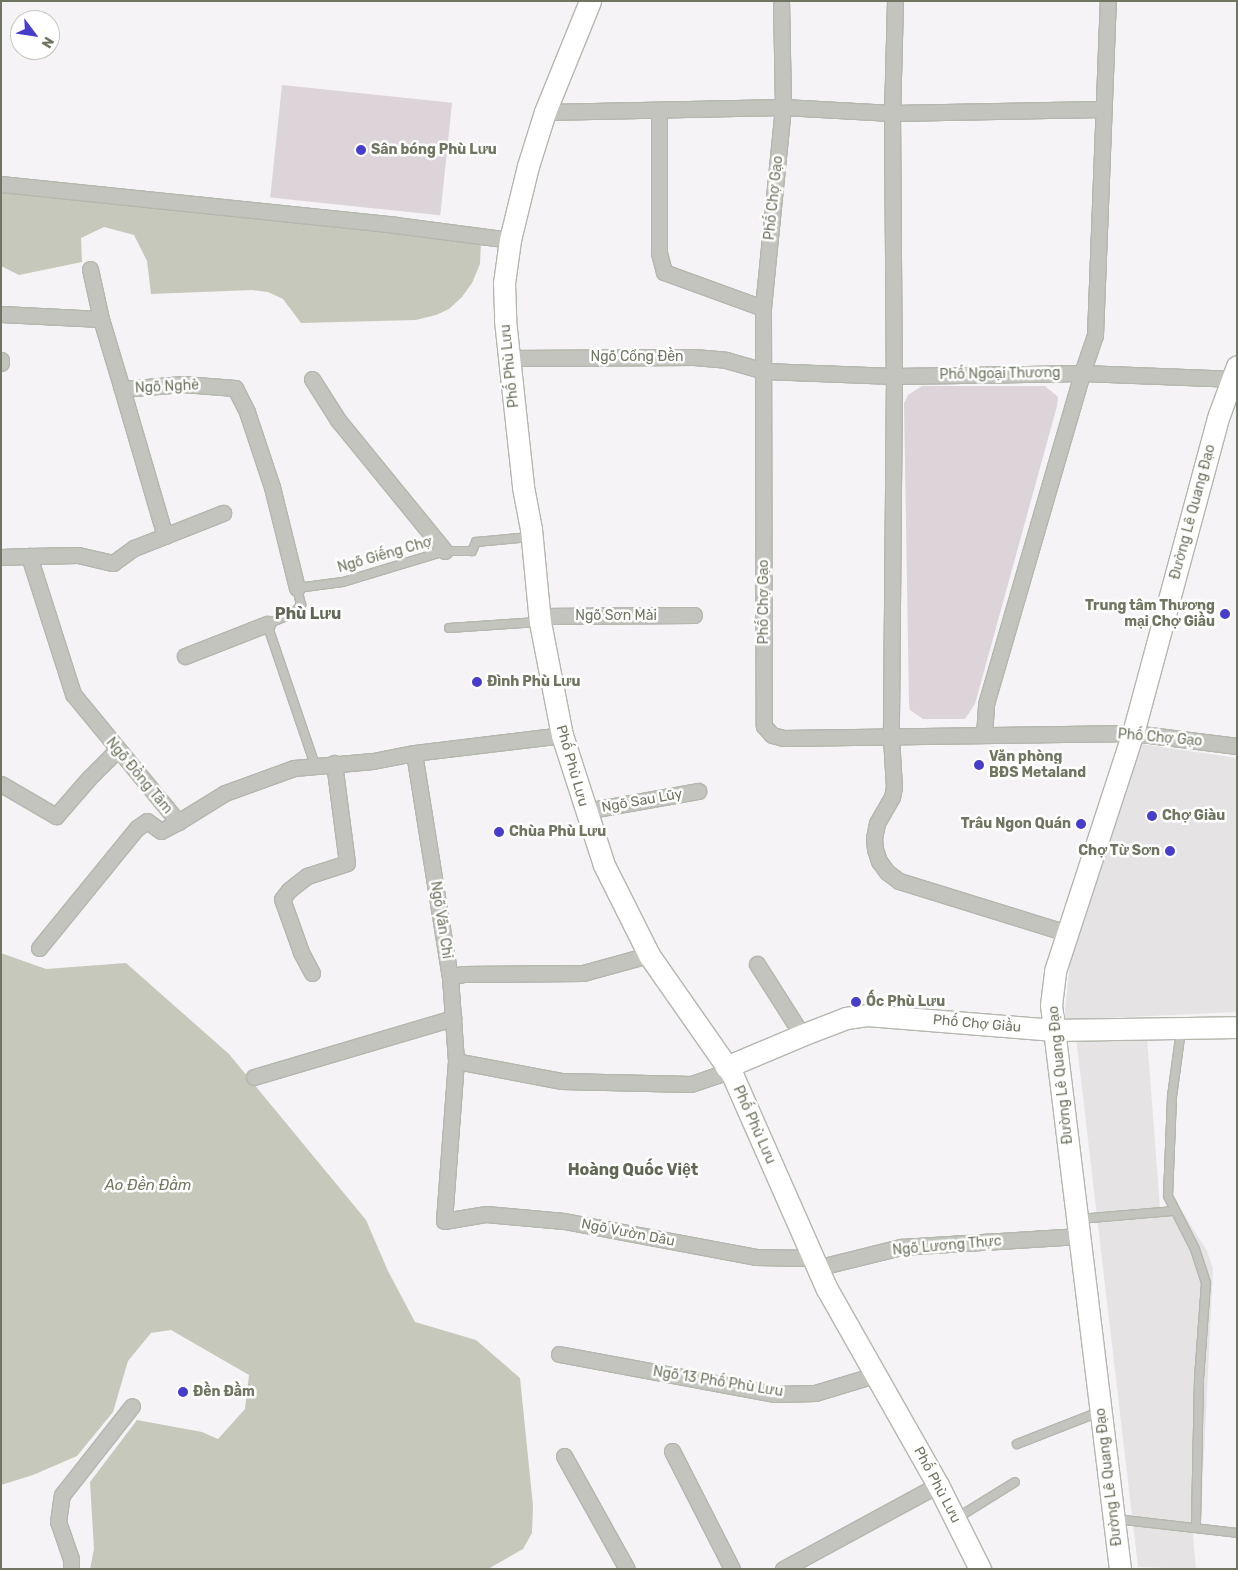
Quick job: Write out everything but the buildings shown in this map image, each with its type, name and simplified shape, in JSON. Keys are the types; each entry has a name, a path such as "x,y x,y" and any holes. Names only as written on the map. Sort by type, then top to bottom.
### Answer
{"main road":[{"name":"Phố Phù Lưu","path":"590,1 545,112 528,166 510,240 504,283 509,358 523,487 532,537 539,619 562,735 604,865 649,955 728,1069 814,1263 875,1375 938,1484 980,1569"},
{"name":"Đường Lê Quang Đạo","path":"1120,1569 1054,1030 1052,1005 1055,971 1134,733 1219,415 1236,374"},
{"name":"Phố Chợ Giầu","path":"728,1069 802,1035 846,1018 867,1015 1054,1030 1237,1027"}],"street":[{"name":"Phố Chợ Gạo","path":"781,1 783,107 763,308 764,726 772,735 783,738 1134,733 1237,746"},
{"path":"895,1 892,113 894,376 891,737 894,787 892,797 877,823 874,838 879,862 887,872 899,881 1067,933"},
{"path":"984,735 986,704 1082,373 1095,335 1108,1"},
{"path":"545,112 783,107 892,113 1104,109"},
{"path":"659,111 659,253 664,272 763,308"},
{"path":"1,184 385,224 510,240"},
{"name":"Ngõ Nghè","path":"90,269 101,319 122,389 183,384 235,388 247,412 272,487 297,588"},
{"path":"1,314 101,319"},
{"name":"Ngõ Cổng Đền","path":"509,358 694,357 726,360 764,371"},
{"name":"Phố Ngoại Thương","path":"764,371 894,376 1082,373 1236,374"},
{"path":"312,379 338,420 444,551"},
{"path":"122,389 165,536"},
{"path":"1,557 78,555 114,564 134,548 223,513"},
{"name":"Ngõ Đồng Tâm","path":"29,556 73,694 178,822 225,793 294,768 373,761 414,753 562,735"},
{"name":"Ngõ Sơn Mài","path":"539,619 694,615"},
{"path":"185,656 266,624"},
{"path":"1,784 56,816 89,778 117,750"},
{"name":"Ngõ Văn Chỉ","path":"414,753 450,977 463,974 583,973 649,955"},
{"path":"312,973 282,899 289,890 307,876 347,864 334,763"},
{"name":"Ngõ Sau Lũy","path":"585,811 698,791"},
{"path":"39,948 137,828 147,820 161,831 178,822"},
{"path":"757,964 802,1035"},
{"path":"450,977 456,1061 562,1081 691,1084 728,1069"},
{"path":"254,1077 453,1018"},
{"name":"Ngõ Vườn Dâu","path":"456,1061 444,1221 486,1214 564,1221 756,1257 814,1263"},
{"name":"Ngõ Lương Thực","path":"814,1263 900,1247 1079,1228"},
{"name":"Ngõ 13 Phố Phù Lưu","path":"559,1354 775,1394 815,1393 875,1375"},
{"path":"71,1569 71,1558 58,1522 62,1495 132,1406"},
{"path":"672,1451 732,1569"},
{"path":"564,1456 627,1569"},
{"path":"783,1569 938,1484"}],"lane":[{"name":"Ngõ Giếng Chợ","path":"297,588 344,582 444,551 472,551 476,542 532,537"},
{"path":"297,588 301,605 294,613 266,624 315,765"},
{"path":"449,628 539,619"},
{"path":"1182,1028 1172,1096 1168,1196 1195,1249 1206,1283 1200,1379 1196,1528"},
{"path":"1079,1228 1174,1211"},
{"path":"1017,1444 1101,1411"},
{"path":"956,1519 1014,1482"},
{"path":"1114,1519 1237,1533"}],"shaded area":[{"name":"Sân bóng Phù Lưu","path":"282,85 452,103 440,215 270,197"},
{"path":"922,386 1045,386 1058,397 975,704 965,719 923,719 910,710 909,704 904,403 908,395"},
{"name":"Chợ Từ Sơn","path":"1141,744 1237,758 1237,1012 1064,1020 1072,944"},
{"path":"1076,1037 1147,1037 1160,1209 1180,1208 1207,1251 1213,1268 1201,1515 1193,1536 1196,1569 1138,1567"}],"water":[{"path":"1,191 481,241 480,264 472,283 462,297 449,309 436,315 416,320 301,323 283,299 268,292 252,290 151,294 147,261 134,235 104,227 81,238 82,262 19,275 1,266"},
{"name":"Ao Đền Đầm","path":"1,953 46,969 126,963 229,1054 366,1220 388,1271 415,1322 476,1340 520,1378 533,1506 532,1533 523,1549 488,1569 90,1569 94,1549 90,1482 137,1420 202,1432 218,1439 245,1409 249,1375 171,1330 151,1333 128,1361 113,1412 77,1456 33,1475 1,1485"}],"place":[{"name":"Sân bóng Phù Lưu","path":"361,150"},
{"name":"Trung tâm Thương mại Chợ Giầu","path":"1225,614"},
{"name":"Đình Phù Lưu","path":"477,682"},
{"name":"Văn phòng BĐS Metaland","path":"979,765"},
{"name":"Chợ Giàu","path":"1152,816"},
{"name":"Trâu Ngon Quán","path":"1081,824"},
{"name":"Chùa Phù Lưu","path":"499,832"},
{"name":"Chợ Từ Sơn","path":"1170,851"},
{"name":"Ốc Phù Lưu","path":"856,1002"},
{"name":"Đền Đầm","path":"183,1392"}],"district":[{"name":"Phù Lưu","path":"308,614"},
{"name":"Hoàng Quốc Việt","path":"633,1170"}]}
